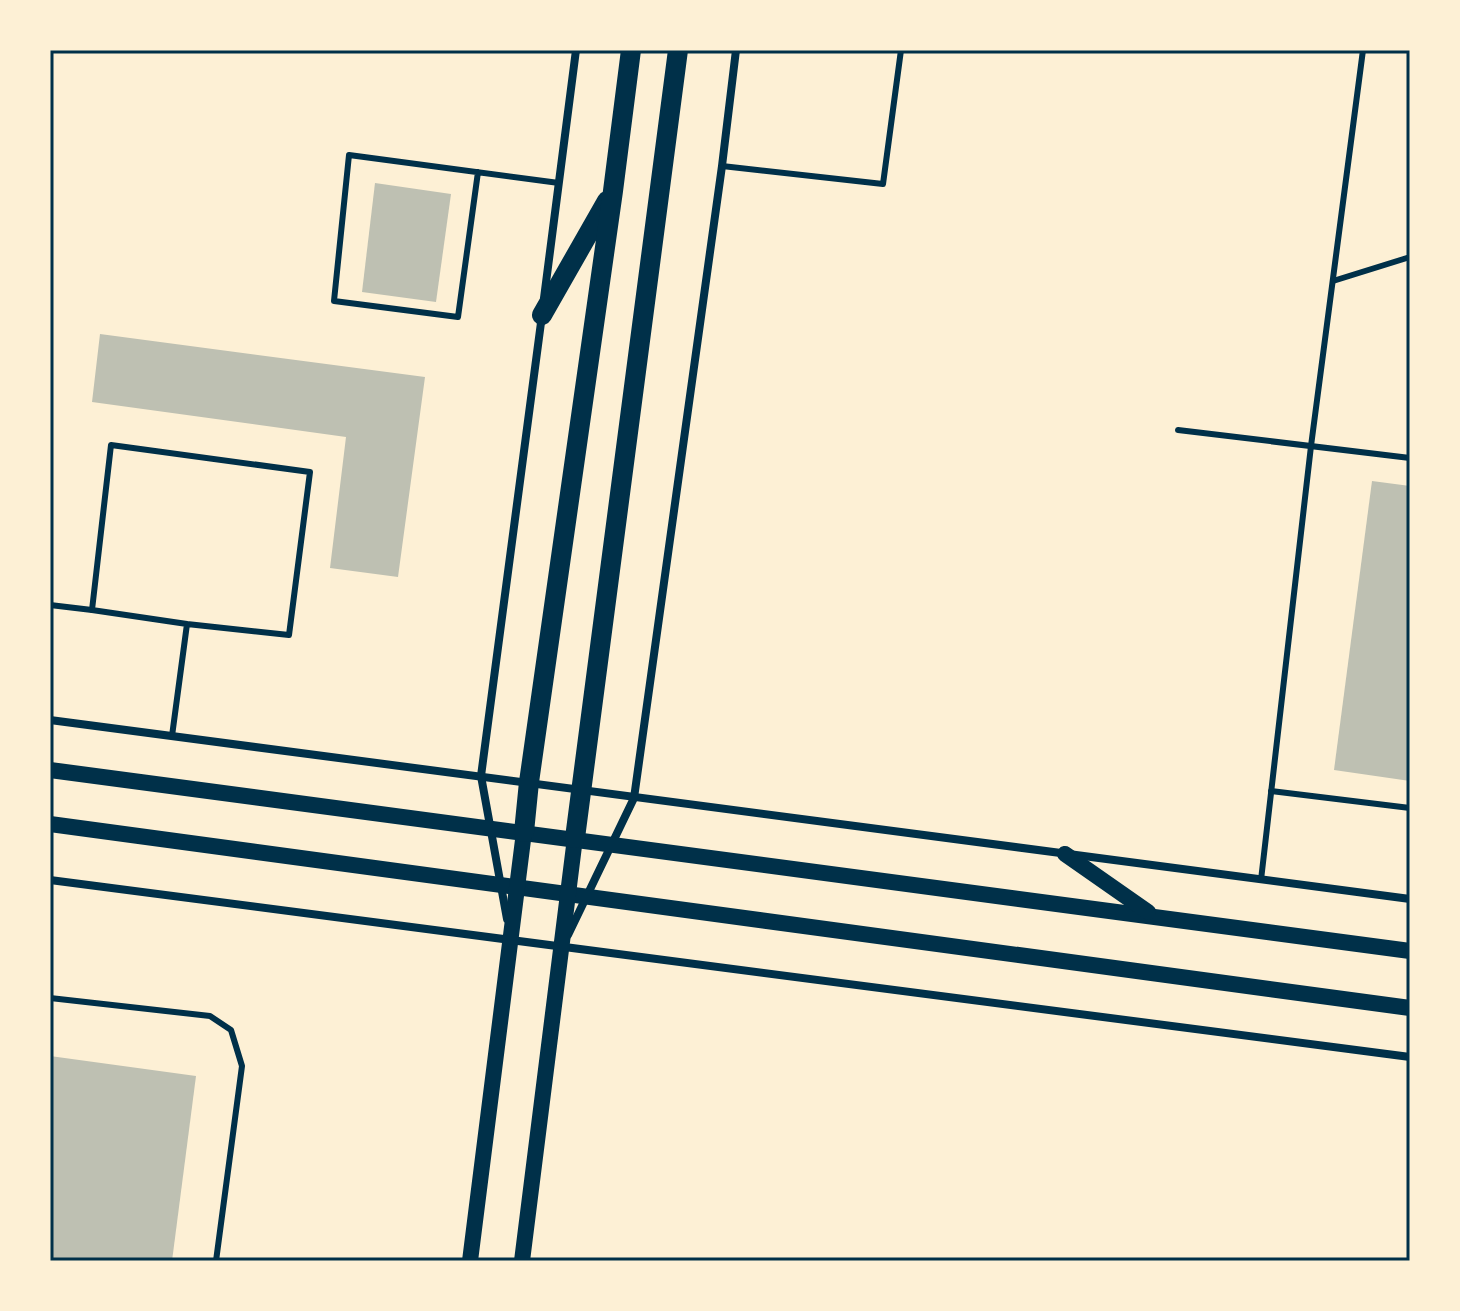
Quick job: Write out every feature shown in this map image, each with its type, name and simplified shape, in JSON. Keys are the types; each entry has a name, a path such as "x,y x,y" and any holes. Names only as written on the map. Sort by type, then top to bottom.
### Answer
{"main road":[{"path":"470,1261 511,940 509,886 524,832 631,50"},
{"path":"522,1261 678,50"},
{"path":"542,315 613,191"},
{"path":"50,770 1410,951"},
{"path":"50,824 1410,1008"},
{"path":"1065,854 1152,916"}],"street":[{"path":"509,886 481,776 576,50"},
{"path":"562,946 634,798 736,50"},
{"path":"50,720 1410,899"},
{"path":"50,880 1410,1057"}],"lane":[{"path":"722,166 883,184 901,50"},
{"path":"1261,880 1311,446 1363,50"},
{"path":"478,172 458,317 334,301 349,155 478,172 559,183"},
{"path":"1333,281 1410,257"},
{"path":"1178,430 1410,458"},
{"path":"50,605 289,635 310,472 111,445 92,610"},
{"path":"172,736 187,624"},
{"path":"1271,791 1410,808"},
{"path":"50,998 210,1016 231,1030 242,1066 216,1261"}],"building":[{"path":"375,183 451,194 436,302 362,292"},
{"path":"100,334 425,377 398,577 330,568 346,437 92,402"},
{"path":"1372,481 1410,486 1410,781 1334,770"},
{"path":"50,1056 196,1076 172,1261 50,1261"}]}
